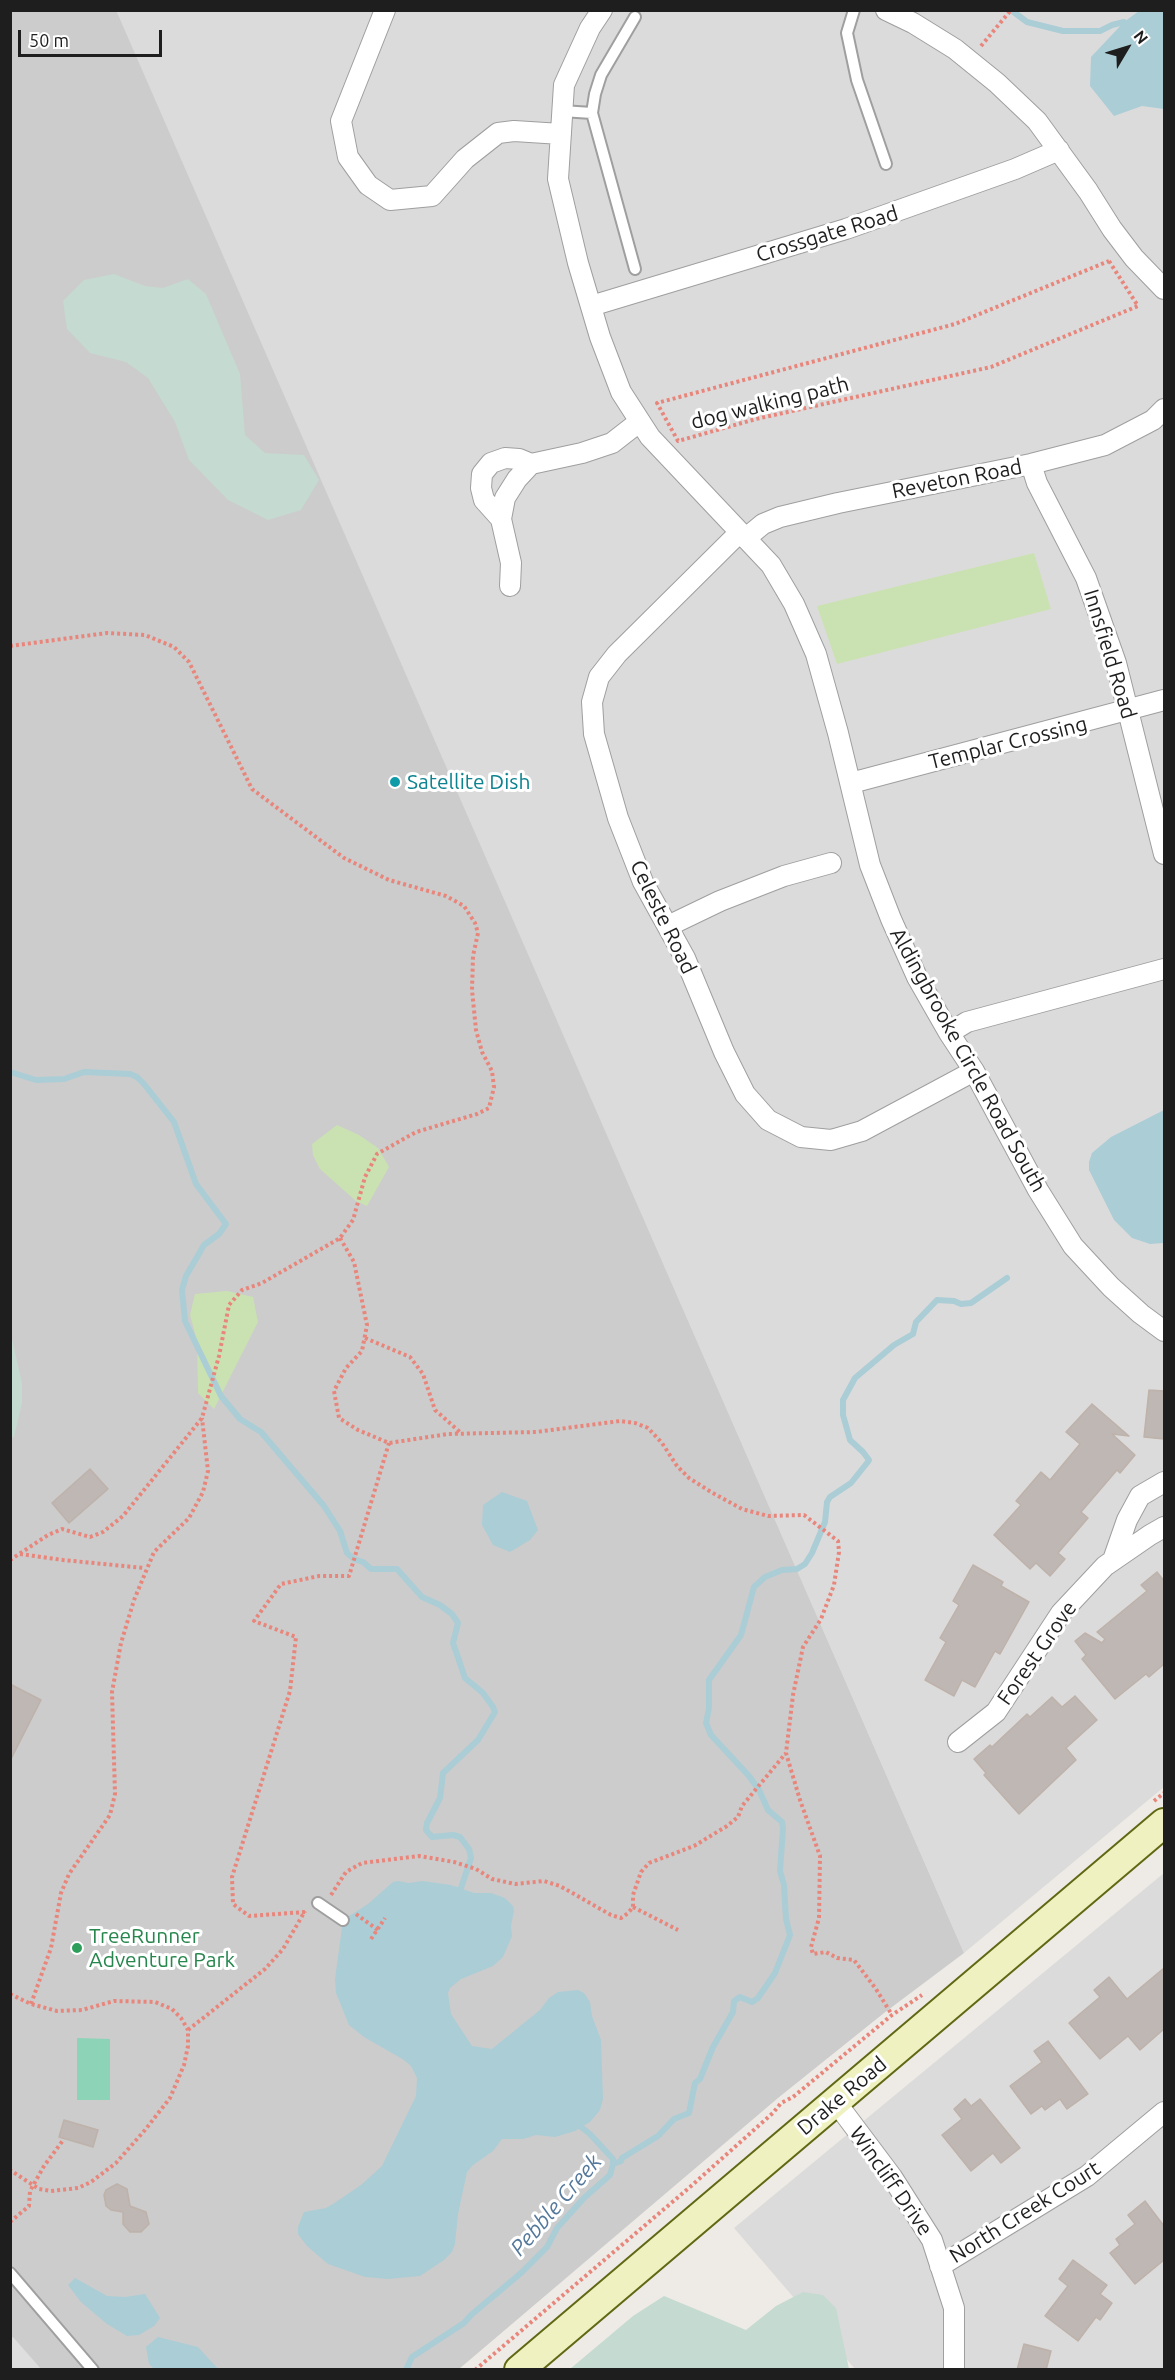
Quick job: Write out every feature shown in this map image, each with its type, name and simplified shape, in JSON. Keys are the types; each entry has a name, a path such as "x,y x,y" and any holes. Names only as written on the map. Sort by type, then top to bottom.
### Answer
{"street":[{"path":"385,10 341,121 348,157 368,185 390,200 432,196 465,159 498,133 514,130 561,134"},
{"name":"Aldingbrooke Circle Road South","path":"602,10 590,28 564,85 558,179 591,306 621,392 650,437 771,565 794,604 816,654 851,783 870,865 917,977 974,1071 1038,1190 1073,1246 1111,1287 1164,1331"},
{"path":"886,10 955,49 1037,121 1112,229 1161,280"},
{"name":"Crossgate Road","path":"591,306 857,225 1015,169 1059,150"},
{"name":"Reveton Road","path":"743,535 780,517 1105,446 1153,420 1164,409"},
{"path":"510,586 511,562 501,519 505,498 517,478 531,464 582,453 612,443 639,422"},
{"path":"501,519 484,500 481,488 482,474 490,464 505,458 519,459 531,464"},
{"name":"Innsfield Road","path":"1031,464 1037,483 1086,578 1116,663 1164,854"},
{"name":"Celeste Road","path":"743,535 617,654 599,677 592,702 594,734 618,818 644,882 685,958 724,1052 745,1094 768,1120 801,1137 831,1140 862,1131 974,1071"},
{"name":"Templar Crossing","path":"851,783 1164,700"},
{"path":"668,926 784,876 831,863"},
{"path":"949,1033 967,1022 1164,969"},
{"name":"Forest Grove","path":"1113,1560 1127,1520 1140,1496 1164,1482"},
{"name":"Forest Grove","path":"958,1742 996,1713 1061,1613 1104,1566 1164,1527"},
{"name":"Drake Road","path":"519,2370 835,2102 1158,1813"},
{"name":"Wincliff Drive","path":"835,2102 892,2176 932,2240 954,2308 954,2370"},
{"name":"North Creek Court","path":"940,2265 1088,2176 1164,2112"}],"lane":[{"path":"854,10 847,33 857,80 886,164"},
{"path":"635,17 601,75 592,113 635,269"},
{"path":"562,111 592,113"},
{"path":"318,1904 343,1920"},
{"path":"13,2280 93,2370"}],"path":[{"path":"970,62 1011,10"},
{"name":"dog walking path","path":"1109,261 1138,306 991,367 756,419 678,441 657,403 954,324 1109,261"},
{"path":"10,646 106,633 145,635 174,647 189,662 252,789 344,858 389,880 446,896 464,906 475,923 478,933 473,956 472,990 476,1030 482,1052 492,1071 494,1087 489,1108 477,1114 416,1132 377,1154 364,1177 353,1220 340,1238 262,1283 242,1290 229,1305 219,1356 202,1418 208,1471 203,1492 189,1518 154,1552 134,1600 121,1643 112,1692 115,1794 110,1815 69,1874 61,1893 51,1948 31,2004"},
{"path":"340,1238 354,1262 367,1325 362,1351 346,1368 334,1391 339,1418 358,1430 389,1443 462,1434 536,1432 620,1421 635,1423 648,1428 662,1443 677,1466 711,1492 742,1509 768,1516 804,1515 838,1541 839,1552 834,1585 821,1619 803,1647 793,1695 786,1753 820,1856 819,1918 811,1947 813,1954 826,1952 837,1958 854,1960 876,1989 891,2015"},
{"path":"365,1338 410,1357 423,1374 435,1410 462,1434"},
{"path":"10,1560 48,1534 62,1529 90,1537 103,1532 123,1516 202,1418"},
{"path":"389,1443 350,1576 319,1575 281,1584 254,1622 296,1637 290,1691 232,1877 233,1904 249,1916 305,1912 330,1896 346,1872 362,1863 419,1856 454,1862 476,1869 492,1879 514,1884 544,1881 560,1886 611,1915 621,1918 633,1907 633,1895 641,1872 649,1863 694,1846 727,1826 738,1817 742,1806 753,1791 786,1753"},
{"path":"20,1554 144,1568"},
{"path":"1158,1813 1164,1793"},
{"path":"330,1896 337,1901"},
{"path":"633,1907 678,1930"},
{"path":"351,1910 378,1930"},
{"path":"188,2030 265,1969 283,1949 305,1912"},
{"path":"371,1939 385,1918"},
{"path":"10,1994 31,2004 57,2011 82,2010 114,2001 155,2001 172,2009 188,2030 188,2046 184,2065 170,2098 116,2163 91,2182 78,2188 51,2191 33,2186 10,2170"},
{"path":"475,2370 690,2187 773,2113 781,2103 793,2097 891,2015 923,1994"},
{"path":"10,2222 29,2206 33,2186 44,2166 64,2139"}],"shaded area":[{"path":"116,10 964,1953 884,2013 778,2098 459,2369 11,2370 10,11"},
{"path":"116,11 1164,11 1164,1787 964,1953"},
{"path":"1164,1873 1164,2369 855,2369 734,2228"},
{"path":"13,2337 41,2369 11,2369 11,2338"}],"green space":[{"path":"114,274 145,286 163,288 188,279 206,294 240,374 245,435 265,453 304,455 319,480 301,510 268,520 228,500 189,460 175,422 148,378 126,362 90,353 67,329 63,301 84,280"},
{"path":"1034,553 1051,609 837,664 817,606"},
{"path":"337,1125 359,1135 378,1148 389,1167 367,1206 356,1201 320,1169 313,1155 312,1144"},
{"path":"227,1291 253,1297 258,1322 214,1409 198,1393 197,1341 190,1315 195,1294"},
{"path":"10,1330 22,1383 22,1403 14,1437 11,1438"},
{"path":"77,2038 110,2039 110,2100 77,2100"},
{"path":"803,2292 823,2295 836,2308 849,2369 570,2369 633,2316 664,2296 746,2330 776,2306"}],"water":[{"path":"1139,11 1164,11 1164,109 1142,106 1114,116 1090,86 1091,57 1124,22"},
{"path":"1164,1110 1164,1243 1150,1244 1132,1238 1114,1220 1089,1170 1089,1162 1092,1153 1111,1137"},
{"path":"502,1492 527,1501 538,1530 530,1540 510,1552 493,1545 482,1525 483,1505"},
{"path":"422,1881 451,1885 474,1893 491,1893 505,1898 513,1906 512,1936 503,1957 493,1966 461,1979 450,1988 448,1993 451,2014 472,2046 492,2049 540,2010 549,1998 558,1992 578,1990 584,1993 590,2002 592,2016 601,2040 603,2099 600,2110 590,2122 575,2131 555,2137 536,2135 523,2139 502,2139 493,2151 467,2172 452,2252 420,2276 388,2279 365,2277 328,2264 307,2246 298,2234 298,2227 304,2212 326,2208 333,2204 361,2185 382,2166 416,2096 417,2078 411,2066 349,2025 336,1993 335,1979 343,1920 368,1904 393,1882 409,1883"},
{"path":"75,2278 107,2296 125,2297 145,2294 160,2318 154,2326 139,2335 127,2336 107,2324 81,2302 68,2285"},
{"path":"158,2337 198,2347 218,2369 154,2369 149,2364 146,2347"}],"building":[{"path":"1149,1390 1164,1391 1164,1439 1144,1437"},
{"path":"1092,1404 1129,1436 1112,1434 1135,1455 1120,1473 1117,1470 1081,1512 1088,1518 1058,1553 1065,1559 1050,1576 1036,1563 1030,1569 994,1535 1021,1505 1016,1501 1041,1472 1050,1480 1080,1444 1066,1432"},
{"path":"90,1469 108,1489 69,1523 52,1503"},
{"path":"973,1565 1003,1582 1001,1586 1029,1602 1000,1654 995,1651 975,1687 962,1680 954,1696 925,1680 946,1642 940,1638 959,1605 953,1601"},
{"path":"1157,1572 1164,1581 1164,1664 1149,1677 1146,1674 1115,1699 1082,1659 1086,1655 1075,1641 1085,1633 1102,1643 1105,1639 1097,1632 1147,1591 1141,1585"},
{"path":"10,1684 41,1700 10,1761"},
{"path":"1075,1696 1097,1720 1066,1748 1076,1760 1019,1814 984,1775 986,1773 974,1759 990,1745 992,1747 1027,1714 1030,1717 1052,1697 1062,1707"},
{"path":"1164,1968 1164,2029 1140,2050 1128,2036 1100,2059 1069,2023 1100,1997 1094,1990 1109,1977 1127,1999"},
{"path":"1048,2041 1088,2094 1067,2109 1060,2099 1045,2110 1042,2106 1031,2114 1010,2086 1042,2062 1034,2051"},
{"path":"965,2099 971,2106 980,2099 1020,2148 1001,2163 993,2153 971,2171 942,2135 962,2119 954,2109"},
{"path":"64,2120 98,2130 93,2147 59,2137"},
{"path":"117,2184 127,2189 130,2206 146,2212 149,2224 141,2232 130,2232 123,2224 123,2212 111,2210 106,2206 104,2195 106,2190"},
{"path":"1145,2201 1164,2226 1164,2260 1135,2284 1110,2253 1120,2245 1116,2239 1135,2224 1128,2215"},
{"path":"1073,2260 1107,2285 1100,2294 1112,2303 1100,2320 1096,2317 1078,2341 1045,2316 1068,2286 1059,2279"},
{"path":"1024,2344 1051,2351 1046,2370 1017,2370"}],"waterway":[{"path":"1011,10 1027,22 1063,31 1100,31 1124,22 1128,26"},
{"path":"10,1072 36,1080 64,1079 84,1072 130,1074 144,1084 174,1122 196,1184 226,1224 219,1234 204,1245 186,1276 182,1290 185,1321 221,1396 240,1419 261,1432 324,1506 340,1531 347,1553 371,1569 397,1569 422,1597 440,1605 452,1614 458,1623 453,1643 465,1678 483,1693 495,1712 478,1740 443,1773 440,1798 427,1823 426,1830 432,1837 453,1835 460,1837 469,1849 471,1858 461,1888"},
{"name":"Pebble Creek","path":"613,2164 658,2136 674,2119 689,2113 695,2083 700,2079 713,2047 733,2012 734,2001 740,1997 752,2002 758,1998 775,1973 790,1935 780,1871 782,1822 768,1810 759,1790 749,1776 711,1735 706,1723 709,1708 709,1680 741,1635 754,1587 765,1577 782,1570 797,1569 805,1564 825,1522 827,1502 830,1497 851,1483 869,1460 850,1440 843,1415 843,1400 855,1378 894,1345 913,1334 916,1322 937,1300 954,1301 961,1304 971,1303 1007,1278"},
{"path":"581,2127 613,2159 613,2164"},
{"name":"Pebble Creek","path":"406,2370 412,2357 464,2323 521,2273 547,2247 557,2228 584,2198 610,2175 613,2164"}],"place":[{"name":"Satellite Dish","path":"395,782"},
{"name":"TreeRunner Adventure Park","path":"77,1948"}]}
